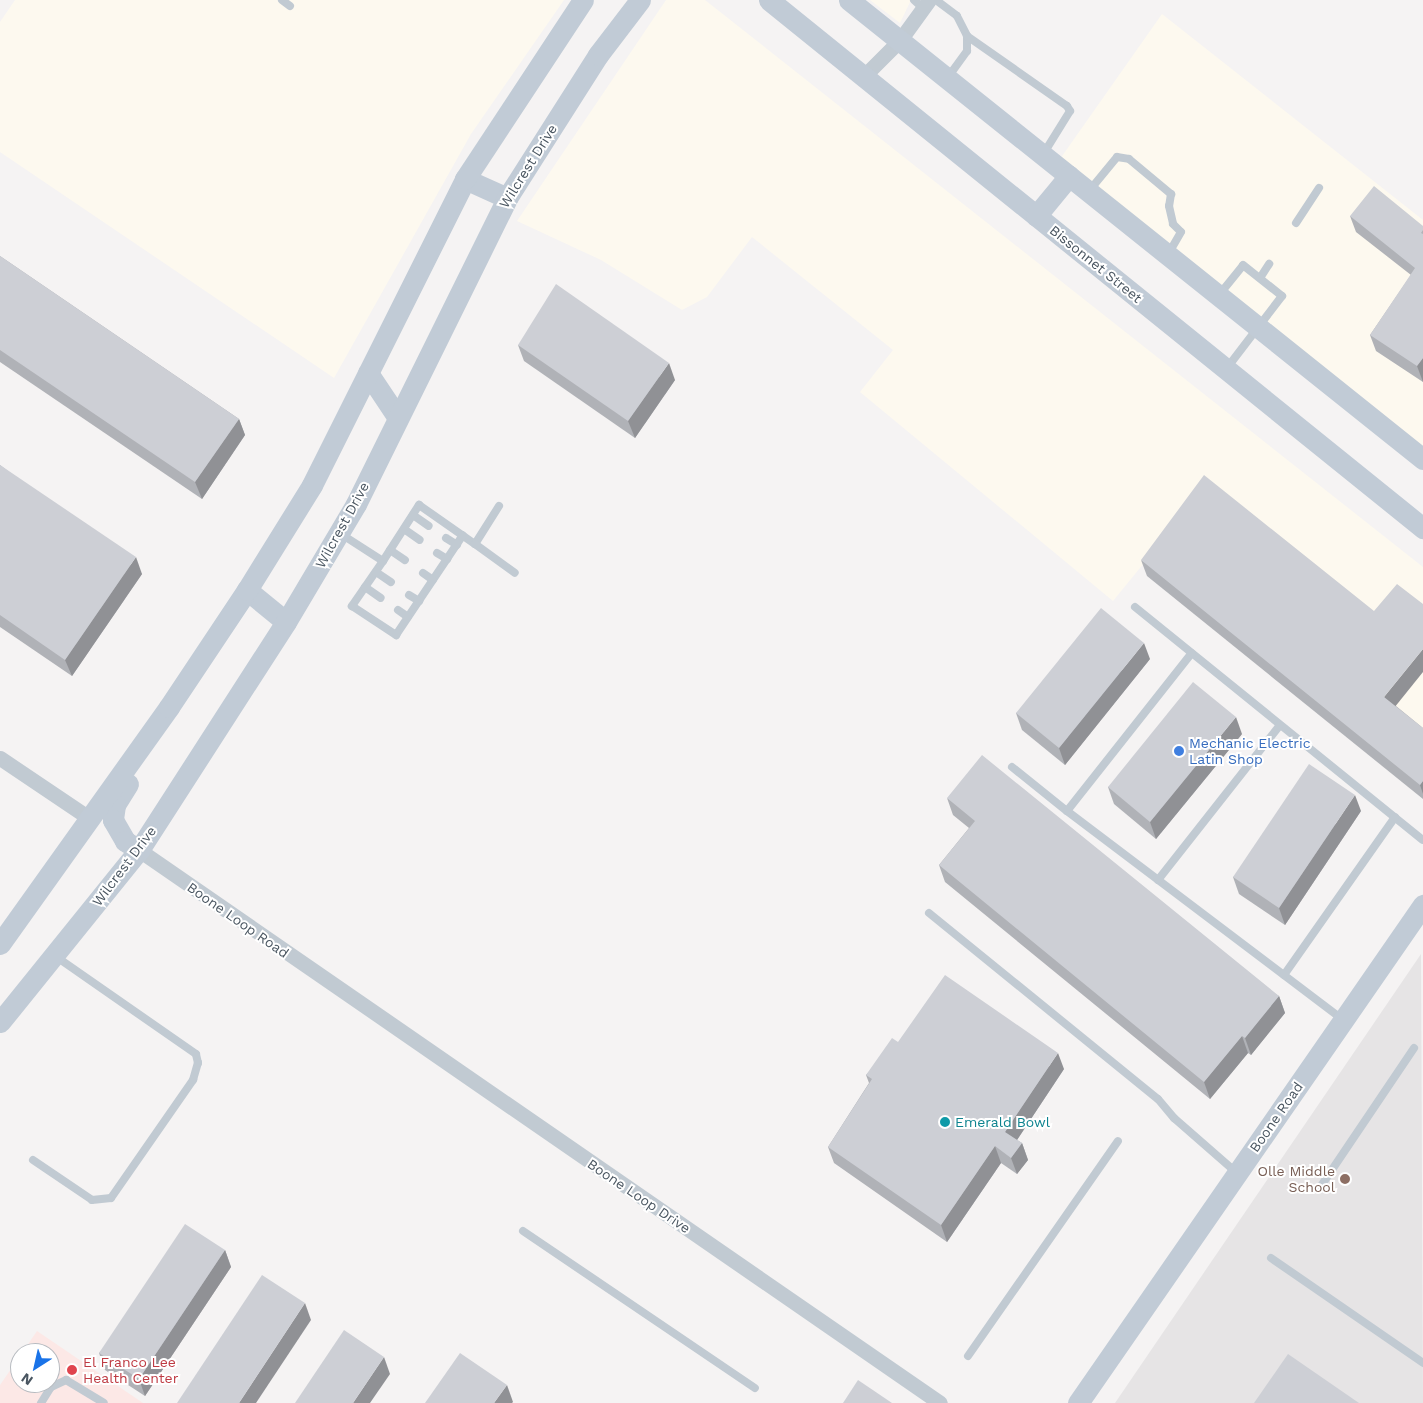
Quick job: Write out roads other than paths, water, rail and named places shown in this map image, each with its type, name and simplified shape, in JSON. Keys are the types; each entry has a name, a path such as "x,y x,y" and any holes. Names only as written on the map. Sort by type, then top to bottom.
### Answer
{"main road":[{"path":"0,944 169,707 247,590 312,484 465,179 583,0"},
{"name":"Wilcrest Drive","path":"0,1022 139,850 286,622 339,533 507,198 598,55 640,0"},
{"name":"Bissonnet Street","path":"769,0 1423,528"},
{"path":"849,0 1423,460"},
{"path":"1036,216 1069,176"},
{"path":"465,179 507,198"},
{"path":"368,373 398,418"},
{"path":"247,590 286,622"},
{"path":"139,850 116,830 113,820 115,805 166,724 169,707"},
{"name":"Boone Road","path":"1078,1403 1423,905"}],"street":[{"path":"863,77 900,40 926,2"},
{"path":"0,758 89,818"},
{"name":"Boone Loop Road","path":"139,850 338,990"},
{"name":"Boone Loop Drive","path":"338,990 940,1403"}],"lane":[{"path":"282,0 290,6"},
{"path":"926,2 957,16 967,36 967,51 947,78"},
{"path":"967,36 1067,106 1070,111 1043,155"},
{"path":"1089,192 1117,157 1128,159 1171,194 1169,206 1173,224 1181,232 1168,255"},
{"path":"1296,223 1319,188"},
{"path":"1260,278 1269,264"},
{"path":"1219,295 1243,266 1282,296 1259,329 1226,369"},
{"path":"463,535 396,635 352,606 420,505 463,535 515,573"},
{"path":"474,544 499,506"},
{"path":"413,515 429,526"},
{"path":"404,529 420,540"},
{"path":"339,533 383,561"},
{"path":"446,538 456,545"},
{"path":"390,550 405,560"},
{"path":"438,553 447,559"},
{"path":"376,572 391,582"},
{"path":"423,573 433,580"},
{"path":"365,587 381,598"},
{"path":"409,595 419,601"},
{"path":"1135,608 1423,840"},
{"path":"398,610 408,617"},
{"path":"1066,811 1192,653"},
{"path":"1158,880 1280,725"},
{"path":"1012,767 1066,811 1343,1020"},
{"path":"1284,975 1395,817"},
{"path":"929,913 1158,1099 1174,1118 1237,1173"},
{"path":"33,1160 92,1200 111,1198 193,1080 198,1063 196,1054 54,956"},
{"path":"1318,1189 1414,1048"},
{"path":"968,1356 1118,1142"},
{"path":"523,1232 755,1388"},
{"path":"1271,1258 1423,1362"},
{"path":"40,1403 52,1387 66,1380 104,1403"}],"place":[{"name":"Mechanic Electric Latin Shop","path":"1179,751"},
{"name":"Emerald Bowl","path":"945,1122"},
{"name":"Olle Middle School","path":"1345,1179"},
{"name":"El Franco Lee Health Center","path":"72,1370"}]}
